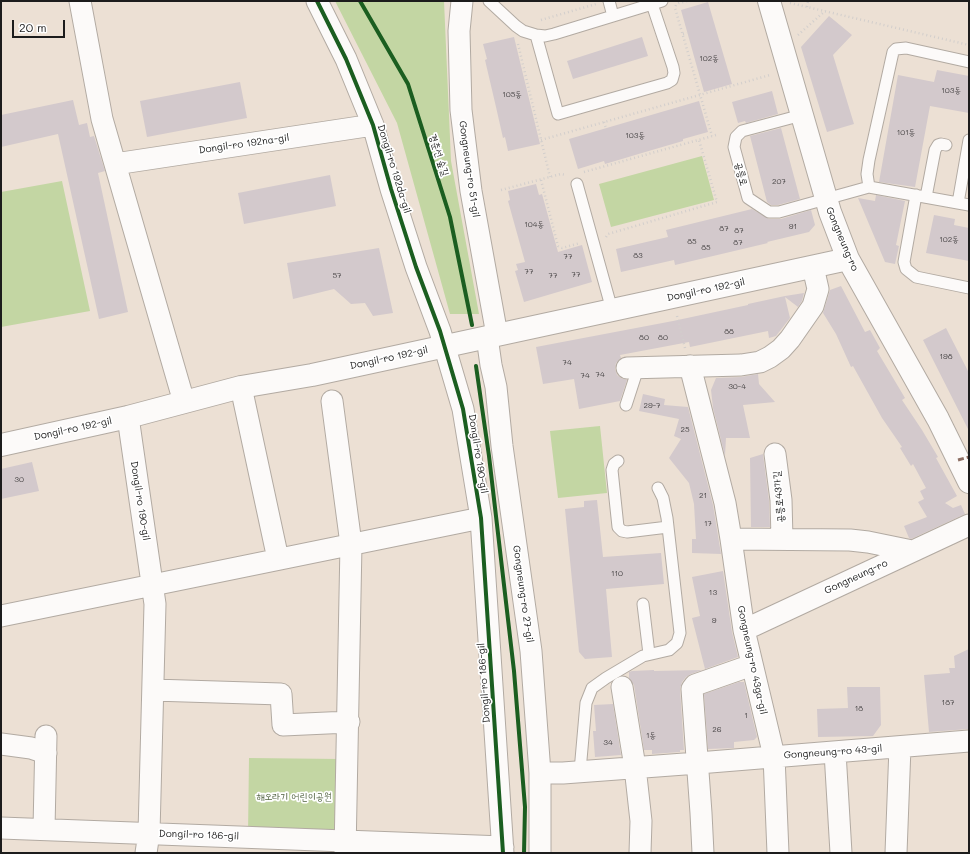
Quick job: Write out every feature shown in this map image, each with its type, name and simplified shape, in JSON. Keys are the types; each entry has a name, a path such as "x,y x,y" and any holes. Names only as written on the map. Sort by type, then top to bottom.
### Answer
{"street":[{"path":"80,1 102,119 184,402"},
{"name":"Dongil-ro 192da-gil","path":"317,1 346,59 373,125 391,189 416,267 445,346"},
{"name":"Gongneung-ro 51-gil","path":"462,1 459,31 461,110 472,192 485,332"},
{"name":"Gongneung-ro","path":"778,2 802,115 826,199 848,259 938,419 964,458 969,482"},
{"name":"Dongil-ro 192na-gil","path":"115,164 373,125"},
{"name":"Dongil-ro 192-gil","path":"1,445 128,417 241,387 312,375 445,346 485,332 612,310 848,259"},
{"path":"633,368 750,364 770,357 790,340 813,306 818,289 814,267"},
{"name":"Gongneung-ro 27-gil","path":"485,332 496,387 502,446 531,651 540,773 540,853"},
{"name":"Dongil-ro 190-gil","path":"445,346 463,409 481,518"},
{"name":"Gongneung-ro 43ga-gil","path":"690,366 725,503 744,630 774,756 778,853"},
{"path":"241,387 278,559"},
{"path":"332,401 351,544 346,847"},
{"name":"Dongil-ro 190-gil","path":"128,417 152,585"},
{"name":"공릉로43가길","path":"775,454 781,500 782,539"},
{"path":"1,616 481,518"},
{"name":"Dongil-ro 186-gil","path":"1,828 44,829 148,843 503,850 481,518"},
{"name":"Gongneung-ro","path":"744,630 912,551 969,526"},
{"path":"731,539 850,540 912,551"},
{"name":"Dongil-ro 186-gil","path":"148,843 155,604 152,585"},
{"path":"703,853 692,692 694,686 752,664"},
{"path":"622,687 635,767 641,821 640,853"},
{"path":"153,690 281,694 283,725 349,722"},
{"name":"Gongneung-ro 43-gil","path":"540,773 698,763 969,741"},
{"path":"1,744 31,748 46,744 44,829"},
{"path":"896,853 900,747"},
{"path":"835,752 841,853"}],"lane":[{"path":"489,1 523,31 544,36 657,2 673,67 674,73 672,80 667,83 558,114 536,35"},
{"path":"604,1 613,16"},
{"path":"969,62 906,48 896,49 893,52 869,160 867,174 868,186 963,204 969,140"},
{"name":"공릉로","path":"802,115 742,131 736,137 734,147 748,198 769,212 776,212 868,186"},
{"path":"946,145 938,145 935,150 921,196 904,262 906,269 916,277 969,288"},
{"path":"575,178 612,310"},
{"path":"626,405 633,368"},
{"path":"618,461 614,464 612,470 618,527 627,532 668,528"},
{"path":"580,771 586,703 592,688 636,659 649,654 669,650 677,643 680,633 668,528 663,498 658,488"},
{"path":"643,604 649,654"}],"path":[{"path":"537,21 604,1"},
{"path":"687,1 679,3 676,5 676,8 712,136"},
{"path":"807,7 808,1"},
{"path":"778,2 825,11 969,45"},
{"path":"796,37 825,11"},
{"path":"683,34 687,33"},
{"path":"516,37 534,117 550,177"},
{"path":"541,140 772,74"},
{"path":"659,107 660,112"},
{"path":"604,122 606,128"},
{"path":"501,190 561,174 575,178 716,135"},
{"path":"606,240 606,236 608,234 717,202 699,140"},
{"path":"541,180 549,217 559,247 562,248 583,243"},
{"path":"677,316 690,366"}],"green space":[{"path":"335,1 444,1 451,161 479,314 450,314 397,123"},
{"path":"702,156 714,200 611,227 599,184"},
{"path":"62,181 90,311 1,327 1,192"},
{"path":"600,426 607,493 558,498 550,431"},
{"name":"해오라기 어린이공원","path":"249,758 340,759 339,835 248,834"}],"building":[{"path":"708,2 732,84 704,92 681,10"},
{"path":"829,16 852,35 833,55 854,124 827,132 801,47"},
{"path":"514,37 540,144 508,151 505,137 503,138 485,60 487,59 483,44"},
{"path":"642,37 648,56 573,79 567,61"},
{"path":"937,70 969,76 969,113 930,106 915,187 879,182 898,75 934,82"},
{"path":"240,82 247,118 147,137 140,101"},
{"path":"772,91 778,114 746,123 745,121 738,123 732,102"},
{"path":"73,100 79,125 87,123 90,137 94,136 105,171 98,173 128,312 99,319 58,134 1,147 1,115"},
{"path":"699,101 708,132 605,164 604,161 578,169 569,139"},
{"path":"781,128 800,199 778,205 771,205 767,202 750,136"},
{"path":"330,175 336,206 244,224 238,193"},
{"path":"536,184 539,195 542,194 558,252 582,245 592,282 524,302 515,271 518,270 516,264 525,262 508,201 510,200 508,191"},
{"path":"876,195 905,201 896,245 899,246 895,264 885,262 858,198 875,201"},
{"path":"752,209 769,219 781,219 811,210 815,225 809,232 767,242 768,243 675,265 674,260 621,272 616,249 668,237 666,230"},
{"path":"934,215 955,219 954,225 969,228 969,261 926,253"},
{"path":"379,248 393,313 373,316 365,303 351,304 334,289 293,299 287,263"},
{"path":"841,286 865,332 870,330 880,348 877,351 905,398 902,400 938,457 936,458 957,496 945,503 953,508 961,505 965,514 911,539 909,538 904,526 927,517 918,502 924,499 920,491 926,488 913,464 911,466 900,448 902,447 882,418 853,366 851,367 836,334 823,313 830,290"},
{"path":"804,293 802,301 798,307 785,297 790,318 776,336 769,338 768,331 690,347 689,342 620,355 621,358 616,363 615,369 617,375 627,380 620,401 579,409 574,379 543,384 536,347 673,321 785,296"},
{"path":"946,328 969,373 969,431 923,340"},
{"path":"758,374 759,384 775,402 743,405 750,438 726,438 725,456 713,408 711,390 716,378 741,377"},
{"path":"643,394 665,399 664,405 688,407 713,505 721,554 692,553 692,539 696,539 694,504 689,483 669,458 681,439 674,436 679,419 639,411"},
{"path":"763,454 769,501 770,527 751,527 750,458"},
{"path":"32,462 39,491 1,499 1,469"},
{"path":"597,500 603,557 661,553 664,584 606,589 612,657 585,659 579,652 565,509 584,507 584,501"},
{"path":"723,571 732,632 738,657 705,669 692,618 700,616 692,577"},
{"path":"969,649 969,729 929,732 924,675 950,673 949,668 955,668 954,656"},
{"path":"654,670 702,670 686,677 682,682 680,689 684,750 680,750 680,752 652,754 652,750 644,750 634,685 629,678 629,672"},
{"path":"739,682 744,682 757,737 754,740 734,742 734,748 708,749 704,694"},
{"path":"847,687 880,687 881,725 873,736 818,737 817,709 848,708"},
{"path":"613,704 621,755 595,757 593,731 596,731 594,705"}],"marked path":[{"path":"958,460 969,457"}],"cycle path":[{"path":"317,1 346,59 373,125 391,189 416,267 440,331 463,409 481,518 503,853"},
{"name":"경춘선 숲길","path":"360,1 408,84 450,217 472,325"},
{"path":"476,366 489,456 514,671 525,807 524,853"}]}
